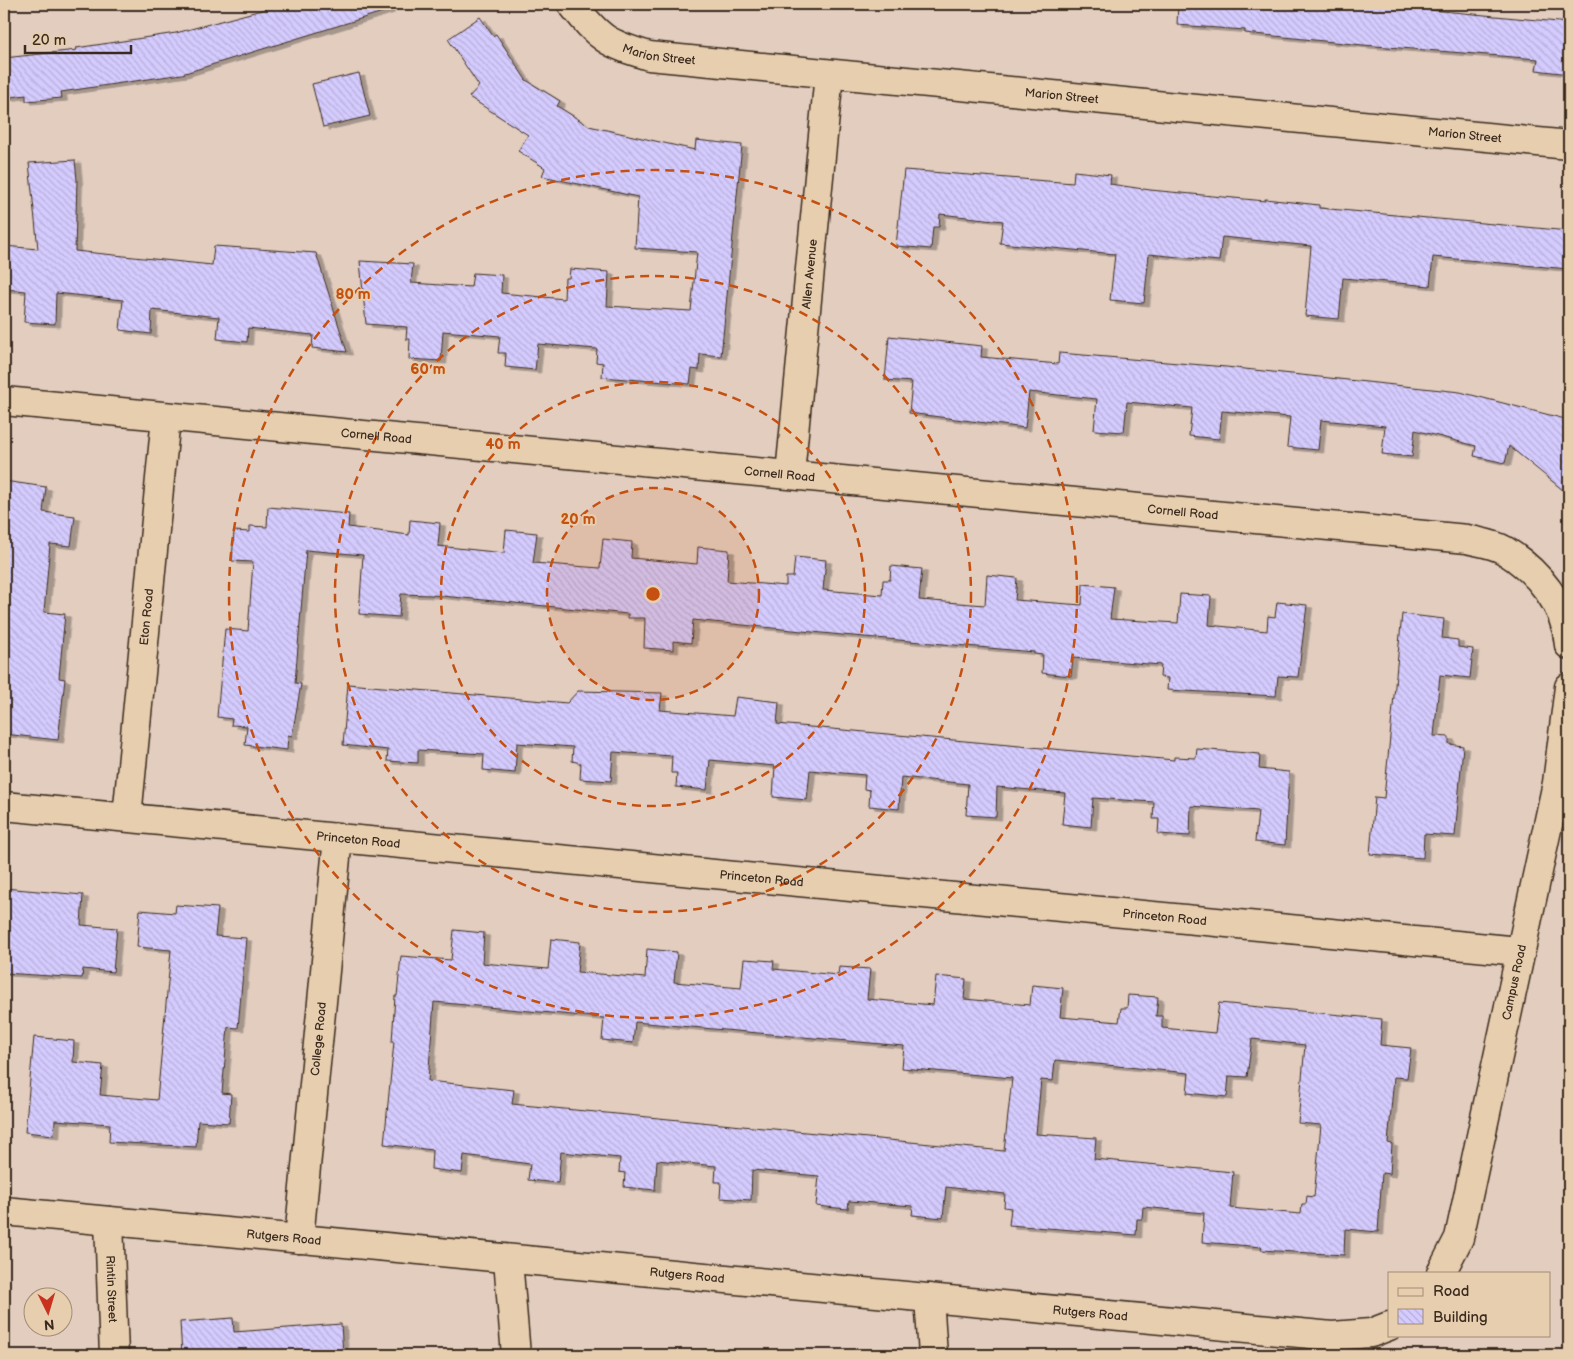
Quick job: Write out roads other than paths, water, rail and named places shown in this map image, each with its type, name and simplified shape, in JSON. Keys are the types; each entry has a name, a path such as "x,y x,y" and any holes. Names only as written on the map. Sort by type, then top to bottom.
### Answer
{"street":[{"name":"Marion Street","path":"572,4 595,32 616,46 649,56 1569,145"},
{"name":"Allen Avenue","path":"790,474 829,74"},
{"name":"Cornell Road","path":"4,401 1466,539 1503,549 1543,582 1558,605 1568,634 1569,645"},
{"name":"Eton Road","path":"127,816 166,417"},
{"name":"Campus Road","path":"1441,1272 1458,1238 1519,952 1563,784 1569,687"},
{"name":"Princeton Road","path":"4,806 127,816 1519,952"},
{"name":"College Road","path":"299,1240 338,837"},
{"name":"Rutgers Road","path":"4,1211 508,1260 1332,1336 1380,1330"},
{"name":"Rintin Street","path":"109,1221 114,1355"},
{"path":"508,1260 516,1355"},
{"path":"929,1298 933,1355"}]}
